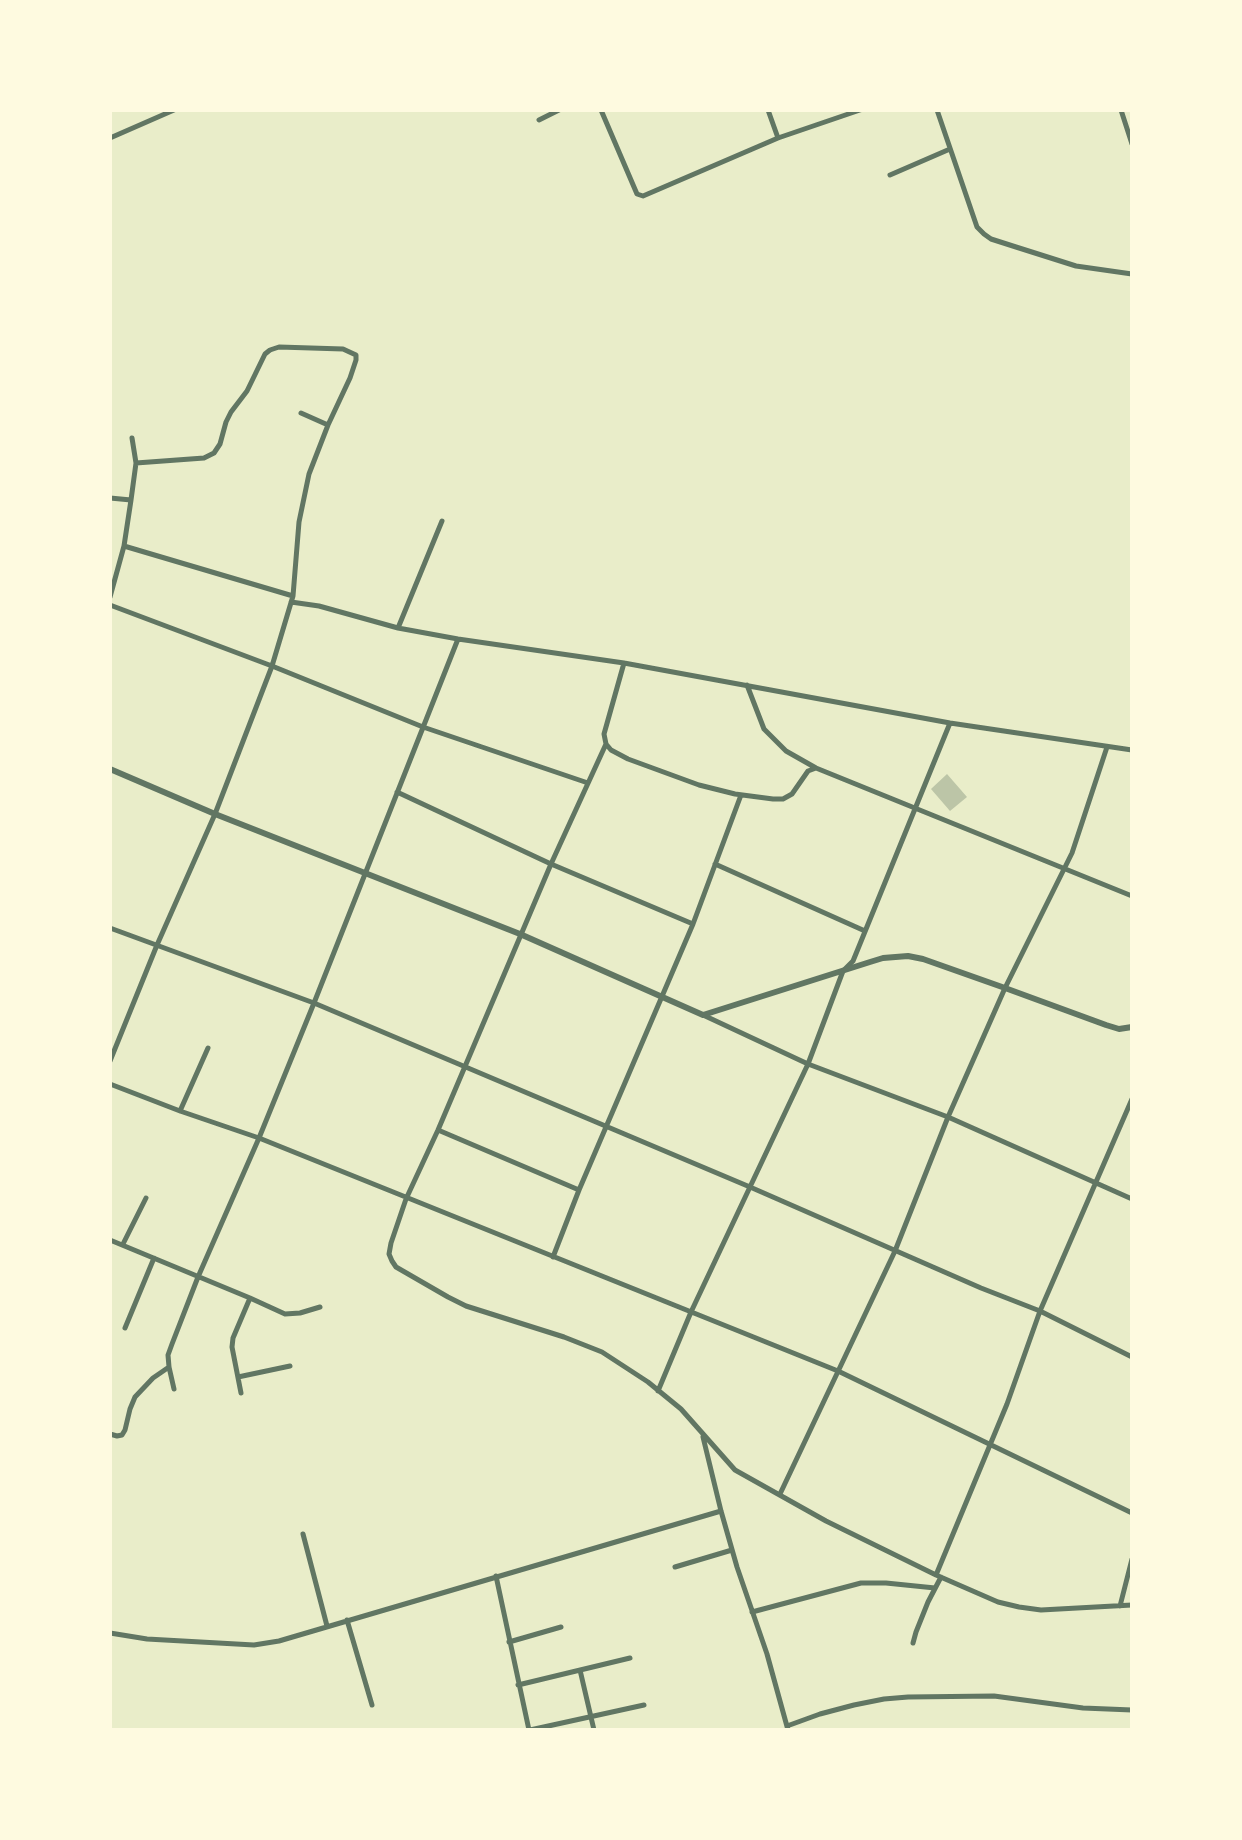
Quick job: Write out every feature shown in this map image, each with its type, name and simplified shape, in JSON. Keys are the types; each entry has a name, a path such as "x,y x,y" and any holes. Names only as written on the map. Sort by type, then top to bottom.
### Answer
{"street":[{"path":"110,138 174,110"},
{"path":"539,120 559,110"},
{"path":"601,110 637,194 643,196 778,138 860,110"},
{"path":"768,110 778,138"},
{"path":"937,110 977,227 984,234 991,239 1076,265 1132,274"},
{"path":"1121,110 1132,144"},
{"path":"890,175 950,149"},
{"path":"110,1061 157,944 215,814 272,666 292,599 299,522 309,474 350,378 356,355 343,349 279,346 270,350 265,354 247,391 231,412 214,453 204,458 136,463"},
{"path":"301,413 328,425"},
{"path":"110,597 124,546 131,500 136,463 132,438"},
{"path":"110,498 131,500"},
{"path":"398,628 442,521"},
{"path":"124,546 292,599 398,628 747,684 950,723 1132,750"},
{"path":"110,605 423,727 588,783"},
{"path":"174,1389 169,1367 172,1344 314,1003 458,639"},
{"path":"624,663 604,734 606,744 611,750 699,785 773,799 783,799 792,794 808,771 816,768"},
{"path":"747,684 764,729 786,751 816,768 1132,895"},
{"path":"658,1391 691,1312 808,1064 843,971 853,961 950,723"},
{"path":"606,744 520,934 438,1130 406,1199 389,1254 396,1267 467,1306 564,1336 602,1352 625,1366 681,1409 735,1471 826,1521 939,1576 998,1602 1019,1607 1041,1609 1132,1605"},
{"path":"780,1494 895,1251 948,1117 1005,988 1072,853 1107,747"},
{"path":"110,769 215,814 520,934 662,995 808,1064 948,1117 1132,1199"},
{"path":"397,792 551,864 693,924"},
{"path":"553,1257 693,924 741,795"},
{"path":"715,864 865,931"},
{"path":"110,928 314,1003 1040,1311 1132,1357"},
{"path":"703,1015 883,958 908,956 923,959 1106,1025 1119,1029 1132,1027"},
{"path":"180,1111 208,1048"},
{"path":"110,1084 259,1138 838,1371 1132,1513"},
{"path":"913,1643 1007,1404 1040,1311 1132,1099"},
{"path":"438,1130 579,1191"},
{"path":"122,1244 146,1198"},
{"path":"110,1240 285,1314 320,1307"},
{"path":"125,1328 154,1258"},
{"path":"242,1393 232,1347 233,1338 250,1298"},
{"path":"238,1377 290,1366"},
{"path":"110,1434 122,1435 135,1397 153,1378 169,1367"},
{"path":"702,1433 732,1550 788,1728 820,1714 854,1705 908,1697 994,1696 1083,1708 1132,1710"},
{"path":"110,1633 148,1639 254,1645 721,1511"},
{"path":"303,1534 327,1626"},
{"path":"675,1567 732,1550"},
{"path":"1120,1606 1132,1559"},
{"path":"496,1576 529,1730 644,1705"},
{"path":"752,1612 861,1583 935,1588"},
{"path":"347,1620 372,1705"},
{"path":"509,1642 561,1627"},
{"path":"518,1685 630,1658"},
{"path":"580,1670 594,1730"}],"building":[{"path":"947,774 967,797 950,811 931,789"}]}
